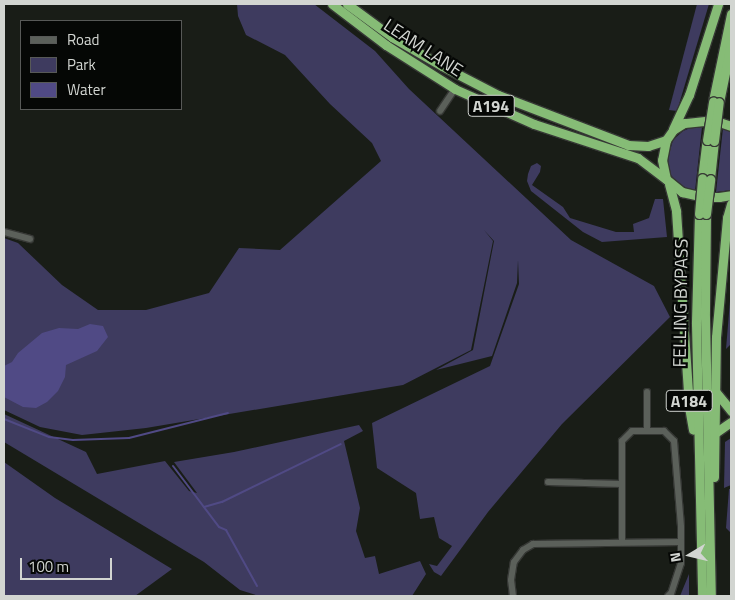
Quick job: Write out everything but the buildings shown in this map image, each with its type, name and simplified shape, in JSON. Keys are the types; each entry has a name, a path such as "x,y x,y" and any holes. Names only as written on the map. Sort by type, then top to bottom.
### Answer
{"highway":[{"name":"LEAM LANE","path":"332,4 386,45 455,89 534,124 638,158 667,181"},
{"name":"LEAM LANE","path":"347,4 409,47 498,95 628,146 648,146 666,140"},
{"path":"667,181 662,160 666,140 673,130 689,95 718,4"},
{"name":"FELLING BYPASS","path":"702,596 696,324 697,262 710,140 731,14"},
{"name":"FELLING BYPASS","path":"716,101 731,44"},
{"path":"673,130 684,123 700,120 714,120 731,126"},
{"name":"A194","path":"667,181 692,195 720,197 731,195"},
{"name":"A184","path":"667,181 676,211 689,407 699,470"},
{"name":"A184","path":"709,508 714,479 718,304 727,218 731,204"},
{"name":"FELLING BYPASS","path":"703,214 711,596"},
{"path":"715,390 731,411"},
{"path":"715,433 731,422"}],"street":[{"path":"440,111 455,89"},
{"path":"4,232 30,239"},
{"path":"647,392 647,431"},
{"path":"622,541 622,440 632,431 664,431 674,441 681,542 681,563 671,593 668,596"},
{"path":"548,482 622,484"},
{"path":"513,596 511,580 514,562 523,550 533,544 622,541 681,542"}],"green space":[{"path":"237,4 314,4 375,51 409,89 571,240 654,286 670,317 562,424 488,512 441,576 434,572 429,564 437,566 452,546 439,538 434,517 420,519 416,493 377,468 372,423 490,366 519,284 518,260 517,283 492,356 436,370 473,350 494,241 484,230 493,241 471,350 403,385 146,428 82,435 40,427 4,410 4,238 18,243 62,285 98,310 146,310 209,293 239,248 280,250 381,161 372,143 330,104 285,55 246,35 238,16"},
{"path":"697,4 709,4 677,111 669,110"},
{"path":"695,126 702,127 695,191 686,188 675,180 670,174 667,161 673,140 683,131"},
{"path":"723,128 731,131 731,190 716,192"},
{"path":"537,163 541,166 540,172 532,185 563,207 570,218 616,232 634,232 633,224 649,218 655,199 663,199 667,237 602,242 583,232 531,191 527,181 528,174 531,166"},
{"path":"731,289 731,344 726,349"},
{"path":"4,414 86,452 97,474 165,461 189,491 197,493 174,462 234,452 359,425 363,431 344,441 360,508 356,531 365,558 375,556 379,574 420,561 426,574 412,596 259,596 240,590 204,562 4,442"},
{"path":"731,438 731,485 724,488 725,442"},
{"path":"4,462 55,498 172,569 135,596 4,596"},
{"path":"729,489 731,489 731,533 726,528"},
{"path":"689,574 689,596 680,596"}],"water":[{"path":"90,324 103,326 108,337 97,351 66,365 65,377 58,391 47,402 36,408 23,407 4,397 4,366 12,362 18,353 42,333 59,328 78,329"}],"waterway":[{"path":"4,419 49,437 73,440 129,438 228,413"},
{"path":"204,507 222,502 341,444"},
{"path":"173,466 219,527 226,530 257,586"}]}
